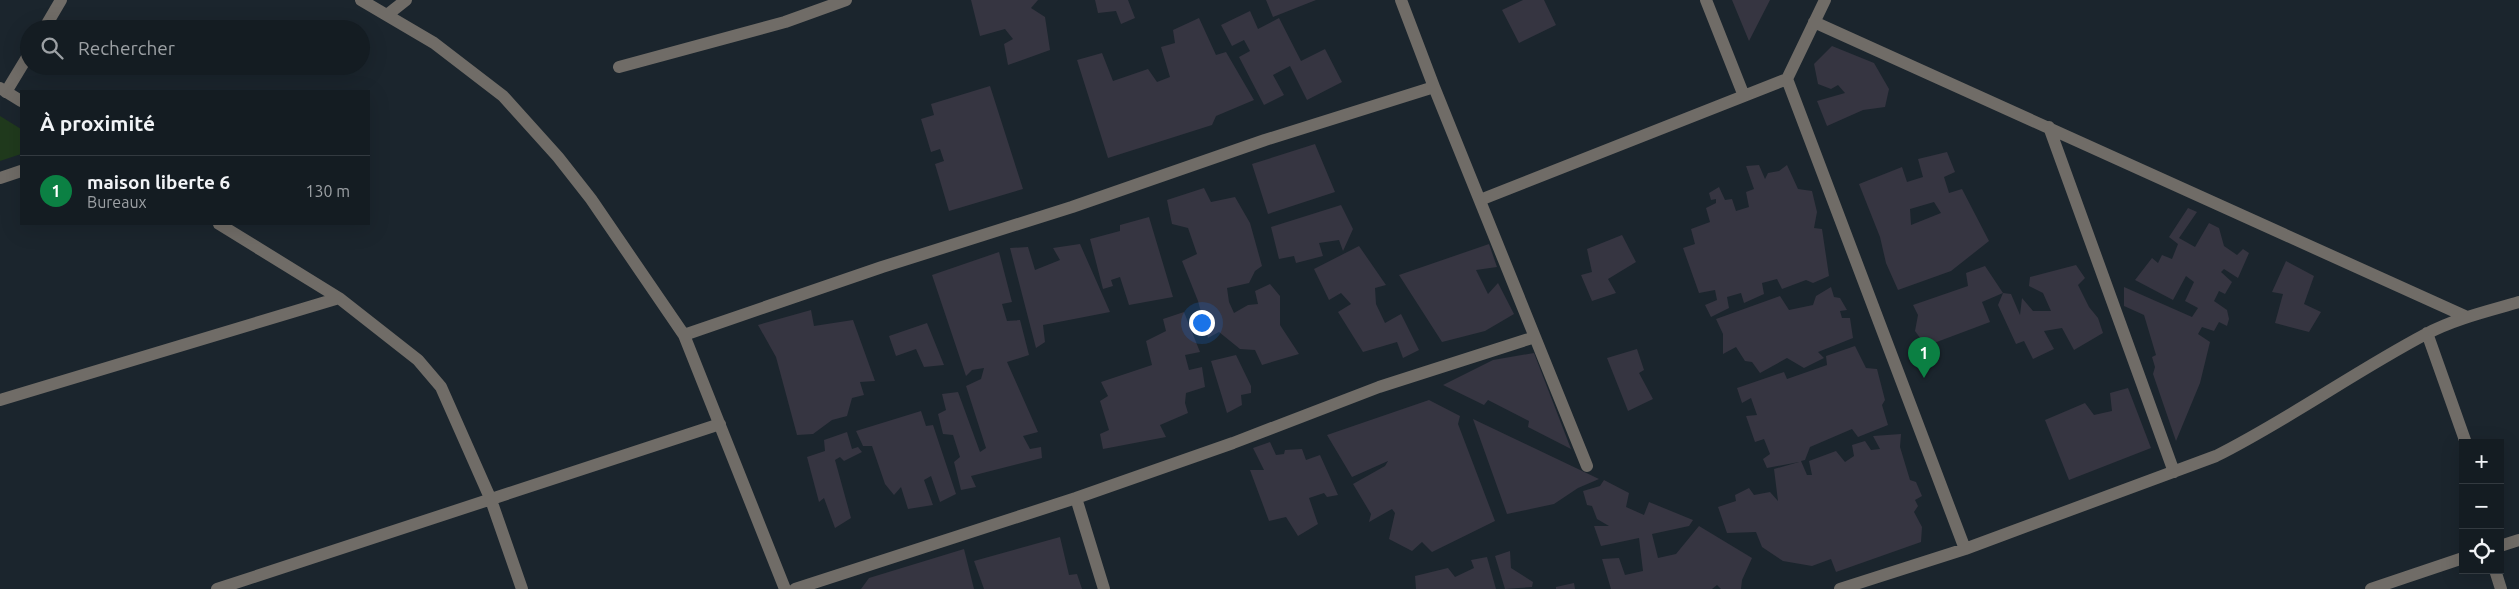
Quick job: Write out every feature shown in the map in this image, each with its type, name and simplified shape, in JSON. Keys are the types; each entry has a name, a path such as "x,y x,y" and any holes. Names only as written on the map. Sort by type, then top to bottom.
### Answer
{"street":[{"path":"49,20 61,0"},
{"path":"361,0 388,14 434,43 509,103 558,157 591,199 684,335 785,589"},
{"path":"388,14 406,0"},
{"path":"619,67 785,22 846,0"},
{"path":"1401,0 1434,87 1587,466"},
{"path":"1706,0 1744,96"},
{"path":"1480,200 1787,79 1825,0"},
{"path":"1814,22 2049,127 2466,318"},
{"path":"20,66 3,90 20,100"},
{"path":"1787,79 1965,550"},
{"path":"684,335 882,267 1072,207 1265,140 1434,87"},
{"path":"2049,127 2174,472"},
{"path":"0,178 20,171"},
{"path":"221,225 339,298 418,360 441,387 491,500 522,589"},
{"path":"0,400 339,298"},
{"path":"1840,589 1965,550 2174,472 2250,439 2427,333 2466,318 2519,302"},
{"path":"2427,333 2465,439"},
{"path":"795,589 1076,498 1233,443 1379,387 1535,337"},
{"path":"216,589 720,424"},
{"path":"1076,498 1104,589"},
{"path":"2504,545 2519,540"},
{"path":"2371,589 2459,559"},
{"path":"2496,574 2501,589"}],"green space":[{"path":"0,116 20,128 20,154 0,161"}],"building":[{"path":"971,0 1038,0 1031,8 1045,17 1050,50 1008,65 1004,44 1013,39 1005,29 980,36"},
{"path":"1095,0 1128,0 1135,18 1121,24 1116,11 1098,13"},
{"path":"1266,0 1316,0 1273,17"},
{"path":"1523,0 1544,0 1556,25 1519,43 1502,10"},
{"path":"1732,0 1770,0 1749,41"},
{"path":"1250,11 1258,29 1279,18 1301,61 1325,49 1342,82 1307,100 1290,66 1273,75 1284,95 1264,105 1239,57 1250,51 1244,40 1232,46 1221,25"},
{"path":"1199,18 1216,55 1226,52 1254,100 1216,116 1212,125 1108,158 1077,60 1102,53 1113,81 1148,69 1157,82 1170,77 1161,47 1175,43 1173,30"},
{"path":"1832,46 1874,63 1889,89 1885,107 1863,110 1827,126 1817,101 1845,93 1838,85 1831,89 1818,84 1814,64"},
{"path":"990,86 1023,189 949,211 935,164 944,161 940,149 931,152 921,119 934,115 931,104"},
{"path":"1315,144 1335,192 1268,214 1252,164"},
{"path":"1947,152 1955,172 1944,177 1949,193 1962,189 1989,241 1951,271 1898,290 1886,263 1880,237 1859,184 1902,167 1907,182 1923,177 1918,159","holes":["1934,202 1941,213 1911,225 1910,209"]},
{"path":"1759,165 1765,179 1768,173 1779,171 1787,165 1798,189 1812,191 1817,212 1814,228 1822,229 1829,276 1813,283 1806,280 1782,289 1777,279 1762,283 1764,294 1744,303 1741,293 1727,297 1729,308 1711,317 1705,305 1717,300 1715,290 1699,293 1683,248 1695,244 1691,229 1710,222 1706,208 1716,203 1716,199 1711,200 1709,193 1719,187 1725,200 1732,199 1736,211 1749,207 1746,192 1754,189 1746,166"},
{"path":"1204,188 1211,202 1235,197 1250,223 1262,266 1255,271 1249,283 1227,288 1229,302 1234,313 1248,305 1258,304 1255,291 1270,284 1280,296 1280,325 1299,354 1262,365 1255,350 1240,349 1219,332 1208,338 1198,301 1182,261 1197,254 1188,228 1172,224 1167,200"},
{"path":"1341,205 1353,229 1343,251 1339,240 1319,243 1323,256 1296,263 1294,256 1279,259 1271,227"},
{"path":"2188,208 2197,212 2179,238 2195,247 2209,223 2219,228 2224,246 2237,255 2243,249 2249,253 2238,278 2224,269 2221,272 2232,282 2225,294 2219,291 2214,301 2227,310 2229,319 2227,326 2219,322 2214,331 2202,327 2198,334 2210,342 2200,383 2176,441 2153,374 2155,367 2152,357 2156,355 2144,315 2124,306 2124,287 2192,317 2198,308 2185,301 2194,282 2186,276 2173,300 2135,280 2152,258 2158,263 2162,255 2172,259 2178,244 2169,237"},
{"path":"1149,217 1173,297 1129,305 1120,277 1111,280 1113,286 1103,289 1090,239 1120,231 1120,225"},
{"path":"1622,235 1636,262 1608,279 1616,293 1592,301 1581,275 1592,272 1587,249"},
{"path":"1080,244 1110,312 1043,325 1045,342 1036,348 1010,248 1028,247 1035,270 1060,260 1053,248"},
{"path":"1489,244 1497,267 1476,270 1488,294 1498,283 1514,314 1485,331 1442,342 1399,275"},
{"path":"1359,246 1386,285 1375,288 1376,304 1385,323 1401,314 1419,350 1403,358 1397,342 1363,352 1338,312 1351,304 1341,293 1329,300 1314,269"},
{"path":"999,252 1012,302 1002,304 1007,321 1020,320 1029,355 1007,362 1038,432 1023,436 1030,449 1041,447 1042,458 971,476 976,487 961,490 954,462 960,457 953,435 943,434 938,414 946,410 942,394 958,392 980,452 986,448 966,386 981,379 984,368 972,370 966,376 932,275"},
{"path":"2286,261 2314,276 2304,304 2321,312 2309,332 2275,323 2283,294 2272,292"},
{"path":"2076,265 2085,278 2078,285 2089,307 2098,318 2103,333 2074,350 2062,328 2044,331 2054,349 2033,359 2024,341 2016,344 1998,305 2003,293 2011,294 2020,315 2022,298 2033,311 2051,311 2043,293 2029,286 2030,277"},
{"path":"1985,266 2003,293 1982,302 1990,322 1926,346 1915,331 1918,315 1913,305 1968,286 1966,273"},
{"path":"1831,287 1834,297 1840,298 1847,310 1840,311 1842,318 1850,318 1853,338 1818,352 1824,358 1804,368 1787,358 1760,373 1752,362 1745,361 1736,347 1723,354 1723,334 1716,319 1780,296 1789,310 1813,305 1816,296"},
{"path":"811,310 814,326 853,320 875,381 860,382 864,395 852,398 847,416 832,420 813,434 797,435 776,357 758,325"},
{"path":"1184,312 1200,352 1185,355 1189,370 1202,367 1205,387 1186,393 1185,403 1188,413 1160,425 1166,437 1103,449 1100,434 1109,430 1100,401 1108,396 1101,382 1152,365 1146,341 1166,331 1163,319"},
{"path":"927,323 944,365 924,367 916,349 896,356 889,336"},
{"path":"1855,346 1866,368 1877,369 1885,400 1882,405 1888,425 1858,437 1852,429 1810,447 1805,460 1801,461 1807,475 1812,475 1809,461 1836,451 1845,462 1854,456 1852,445 1865,441 1871,450 1880,449 1873,436 1901,434 1900,447 1910,480 1916,482 1922,496 1915,500 1918,506 1914,512 1922,527 1921,542 1836,572 1831,559 1812,566 1783,561 1762,547 1756,532 1727,533 1718,507 1736,501 1735,495 1749,488 1754,495 1770,492 1778,501 1774,469 1799,462 1767,468 1763,459 1770,454 1764,439 1755,442 1746,416 1757,415 1751,398 1742,403 1737,388 1784,372 1787,379 1827,365 1826,356"},
{"path":"1637,349 1644,370 1639,373 1653,399 1628,411 1607,358"},
{"path":"1534,353 1571,449 1528,427 1529,421 1488,400 1484,405 1443,385 1493,360"},
{"path":"1236,355 1251,386 1251,393 1241,395 1242,405 1227,413 1211,361"},
{"path":"2128,388 2151,448 2069,480 2045,420 2085,403 2094,415 2112,411 2110,393"},
{"path":"1429,400 1460,416 1458,424 1495,521 1432,552 1422,542 1412,551 1389,539 1395,513 1392,509 1369,522 1371,514 1353,484 1385,466 1388,461 1352,477 1327,435"},
{"path":"921,411 926,426 933,425 956,494 940,502 931,476 924,480 933,505 908,509 901,487 894,495 885,484 872,446 863,446 856,431"},
{"path":"1473,419 1599,479 1578,488 1554,504 1507,514"},
{"path":"847,432 852,449 858,447 862,452 844,461 840,457 835,460 851,518 835,528 824,498 819,502 807,457 825,451 824,440"},
{"path":"1270,442 1276,455 1284,454 1285,450 1302,449 1306,460 1320,455 1338,495 1327,497 1324,493 1309,498 1318,524 1298,536 1286,517 1269,521 1250,470 1264,470 1253,448"},
{"path":"1604,480 1629,493 1626,507 1644,515 1649,502 1693,520 1689,526 1652,534 1658,558 1676,554 1699,526 1752,558 1742,580 1741,589 1721,589 1717,585 1712,589 1611,589 1602,559 1619,558 1625,575 1643,571 1639,538 1601,546 1594,526 1609,526 1597,519 1592,506 1587,505 1583,491 1600,486"},
{"path":"1060,537 1069,575 1077,574 1082,589 984,589 974,561"},
{"path":"964,549 974,589 861,589 869,578"},
{"path":"1510,551 1511,568 1533,582 1532,587 1505,589 1495,556"},
{"path":"1487,557 1496,589 1416,589 1415,576 1448,568 1455,577 1474,568 1471,560"},
{"path":"1574,583 1575,589 1556,589 1556,587"}],"place":[{"name":"maison liberte 6","path":"1924,378"}]}
